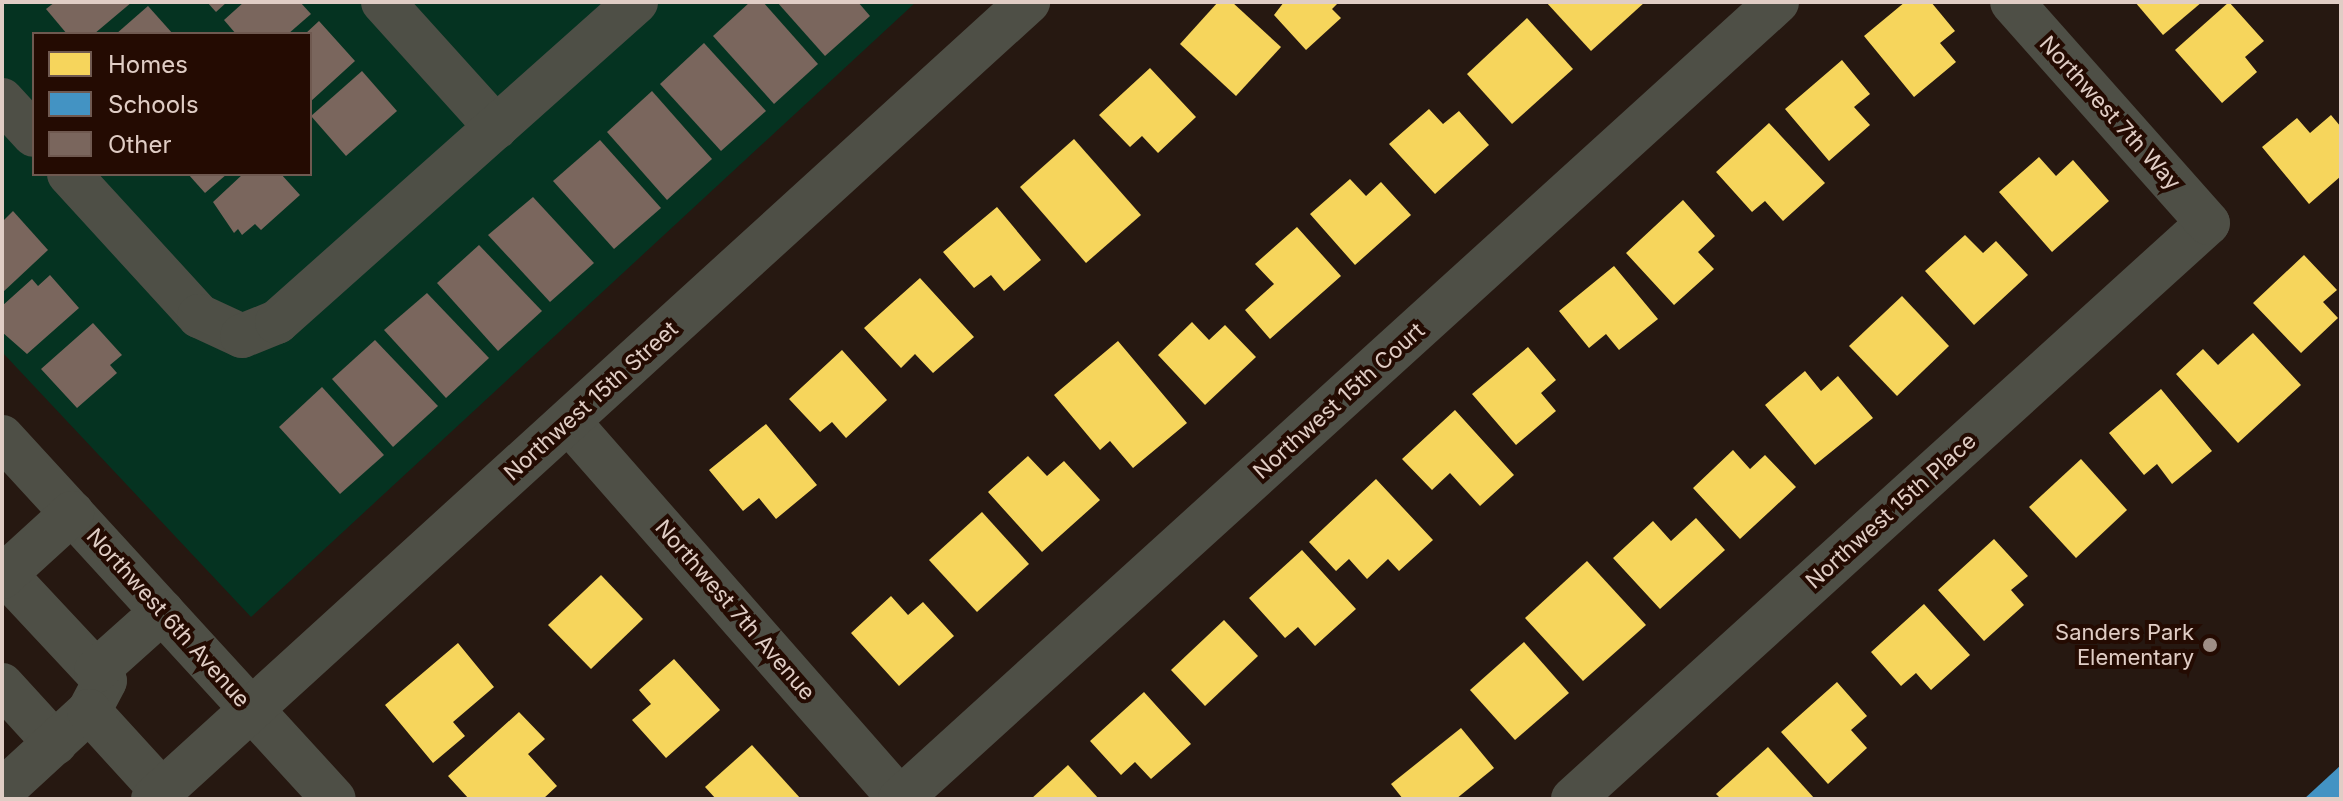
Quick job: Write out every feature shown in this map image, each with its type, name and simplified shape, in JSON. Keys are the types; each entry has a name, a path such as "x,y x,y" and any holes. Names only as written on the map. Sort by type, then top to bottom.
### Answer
{"street":[{"path":"383,2 496,127"},
{"path":"71,176 199,316 242,336 277,322 636,2"},
{"name":"Northwest 15th Street","path":"157,795 1028,2"},
{"name":"Northwest 15th Court","path":"900,799 1777,2"},
{"name":"Northwest 7th Way","path":"2012,2 2208,223"},
{"path":"2,100 32,133"},
{"name":"Northwest 15th Place","path":"1573,799 2208,223"},
{"name":"Northwest 7th Avenue","path":"569,422 900,799"},
{"name":"Northwest 6th Avenue","path":"2,437 334,799"},
{"path":"72,513 4,575 93,691 157,795"},
{"path":"2,791 55,743 93,691 162,612"},
{"path":"2,685 55,743"}],"green space":[{"path":"2,2 916,2 251,617 2,352"}],"building: Homes":[{"path":"1218,2 1232,2 1281,47 1236,96 1180,44"},
{"path":"1284,2 1339,2 1332,9 1341,18 1306,50 1274,15"},
{"path":"1546,2 1645,2 1591,51"},
{"path":"1905,2 1931,2 1955,31 1940,43 1956,62 1914,97 1864,36"},
{"path":"2135,2 2202,2 2163,35"},
{"path":"2229,2 2264,41 2245,57 2257,72 2222,103 2175,50"},
{"path":"1527,18 1573,69 1512,124 1467,74"},
{"path":"1842,60 1870,94 1854,107 1870,125 1829,161 1785,109"},
{"path":"1150,68 1196,117 1158,153 1142,136 1130,147 1099,115"},
{"path":"1429,109 1443,124 1459,111 1489,145 1435,194 1389,144"},
{"path":"2331,115 2341,127 2341,176 2309,204 2262,147 2297,118 2310,133"},
{"path":"1769,123 1825,183 1783,221 1765,201 1752,212 1716,172"},
{"path":"1074,139 1141,215 1086,263 1020,187"},
{"path":"2039,157 2056,176 2073,160 2109,201 2052,252 1999,192"},
{"path":"1350,179 1366,196 1381,182 1411,215 1355,265 1310,214"},
{"path":"1683,200 1715,236 1698,252 1714,269 1674,305 1626,253"},
{"path":"997,207 1041,260 1004,291 991,275 974,288 943,252"},
{"path":"1297,227 1341,276 1270,339 1245,310 1274,284 1255,264"},
{"path":"1965,235 1983,253 1996,241 2028,275 1974,325 1925,271"},
{"path":"2304,255 2337,290 2323,302 2338,318 2301,353 2253,303"},
{"path":"1614,266 1658,319 1619,350 1606,334 1589,348 1559,311"},
{"path":"920,278 974,337 933,373 915,354 901,368 864,328"},
{"path":"1902,296 1949,346 1897,396 1849,346"},
{"path":"1192,322 1209,340 1225,325 1256,357 1205,405 1158,355"},
{"path":"2253,333 2301,385 2238,443 2176,374 2203,349 2218,365"},
{"path":"1118,341 1187,423 1133,468 1110,441 1100,450 1054,395"},
{"path":"1528,347 1556,380 1541,393 1556,411 1516,445 1472,394"},
{"path":"842,350 887,400 846,438 832,422 820,432 789,399"},
{"path":"1805,371 1821,391 1838,376 1873,418 1815,465 1765,405"},
{"path":"2161,389 2212,451 2172,484 2157,464 2144,475 2109,433"},
{"path":"1455,410 1514,475 1480,506 1450,473 1432,490 1402,459"},
{"path":"766,424 817,485 776,519 759,498 743,511 709,470"},
{"path":"1733,450 1750,469 1765,455 1796,487 1740,539 1693,488"},
{"path":"1028,456 1047,476 1064,461 1100,500 1042,552 988,492"},
{"path":"2081,459 2127,510 2076,558 2029,507"},
{"path":"1376,479 1433,540 1399,571 1388,559 1367,579 1349,559 1336,571 1309,542"},
{"path":"982,512 1029,564 977,612 929,560"},
{"path":"1696,518 1725,550 1660,609 1613,558 1653,521 1671,541"},
{"path":"1994,539 2028,576 2011,590 2024,605 1984,641 1938,590"},
{"path":"1302,550 1356,609 1315,646 1298,627 1285,638 1249,598"},
{"path":"1587,561 1646,625 1583,681 1525,618"},
{"path":"601,575 643,619 591,669 548,625"},
{"path":"891,596 908,615 923,602 954,636 899,686 851,633"},
{"path":"1924,604 1970,655 1931,690 1916,673 1901,686 1871,652"},
{"path":"1224,620 1258,656 1205,706 1171,670"},
{"path":"1524,642 1569,693 1515,740 1470,690"},
{"path":"458,643 494,687 453,722 465,736 433,763 385,705"},
{"path":"674,659 720,710 666,758 632,720 651,704 639,690"},
{"path":"1837,682 1867,716 1851,730 1867,748 1828,784 1781,732"},
{"path":"1144,692 1191,744 1151,779 1135,762 1121,775 1090,741"},
{"path":"519,712 545,739 528,754 557,786 543,799 469,799 448,776"},
{"path":"1461,728 1494,768 1456,799 1403,799 1391,784"},
{"path":"752,745 801,799 716,799 705,787"},
{"path":"1768,747 1815,799 1721,799 1716,794"},
{"path":"1068,765 1099,799 1031,799"}],"building: Schools":[{"path":"2341,765 2341,799 2304,799"}],"building: Other":[{"path":"55,2 132,2 96,32 65,32 46,9"},
{"path":"207,2 227,2 216,12"},
{"path":"244,2 300,2 311,14 290,32 234,32 224,20"},
{"path":"750,2 763,2 818,64 774,104 713,36"},
{"path":"777,2 858,2 870,16 825,56"},
{"path":"148,6 171,32 118,32"},
{"path":"319,21 355,61 312,100 312,32 307,32"},
{"path":"704,43 766,111 721,151 660,84"},
{"path":"362,71 397,111 346,156 312,115"},
{"path":"652,91 712,159 667,200 607,132"},
{"path":"600,140 661,208 614,249 553,181"},
{"path":"190,176 225,176 205,193"},
{"path":"241,176 283,176 300,195 261,230 255,224 242,235 238,229 234,233 213,202"},
{"path":"533,197 594,263 550,302 488,235"},
{"path":"13,211 48,250 2,293 2,222"},
{"path":"479,245 542,311 498,351 437,283"},
{"path":"50,275 79,308 27,354 2,332 2,306 32,279 38,286"},
{"path":"427,293 489,358 446,398 384,330"},
{"path":"93,323 122,355 110,365 117,373 77,408 41,369"},
{"path":"375,340 438,406 393,447 332,379"},
{"path":"322,387 384,455 340,494 279,427"}],"place":[{"name":"Sanders Park Elementary","path":"2210,645"}]}
